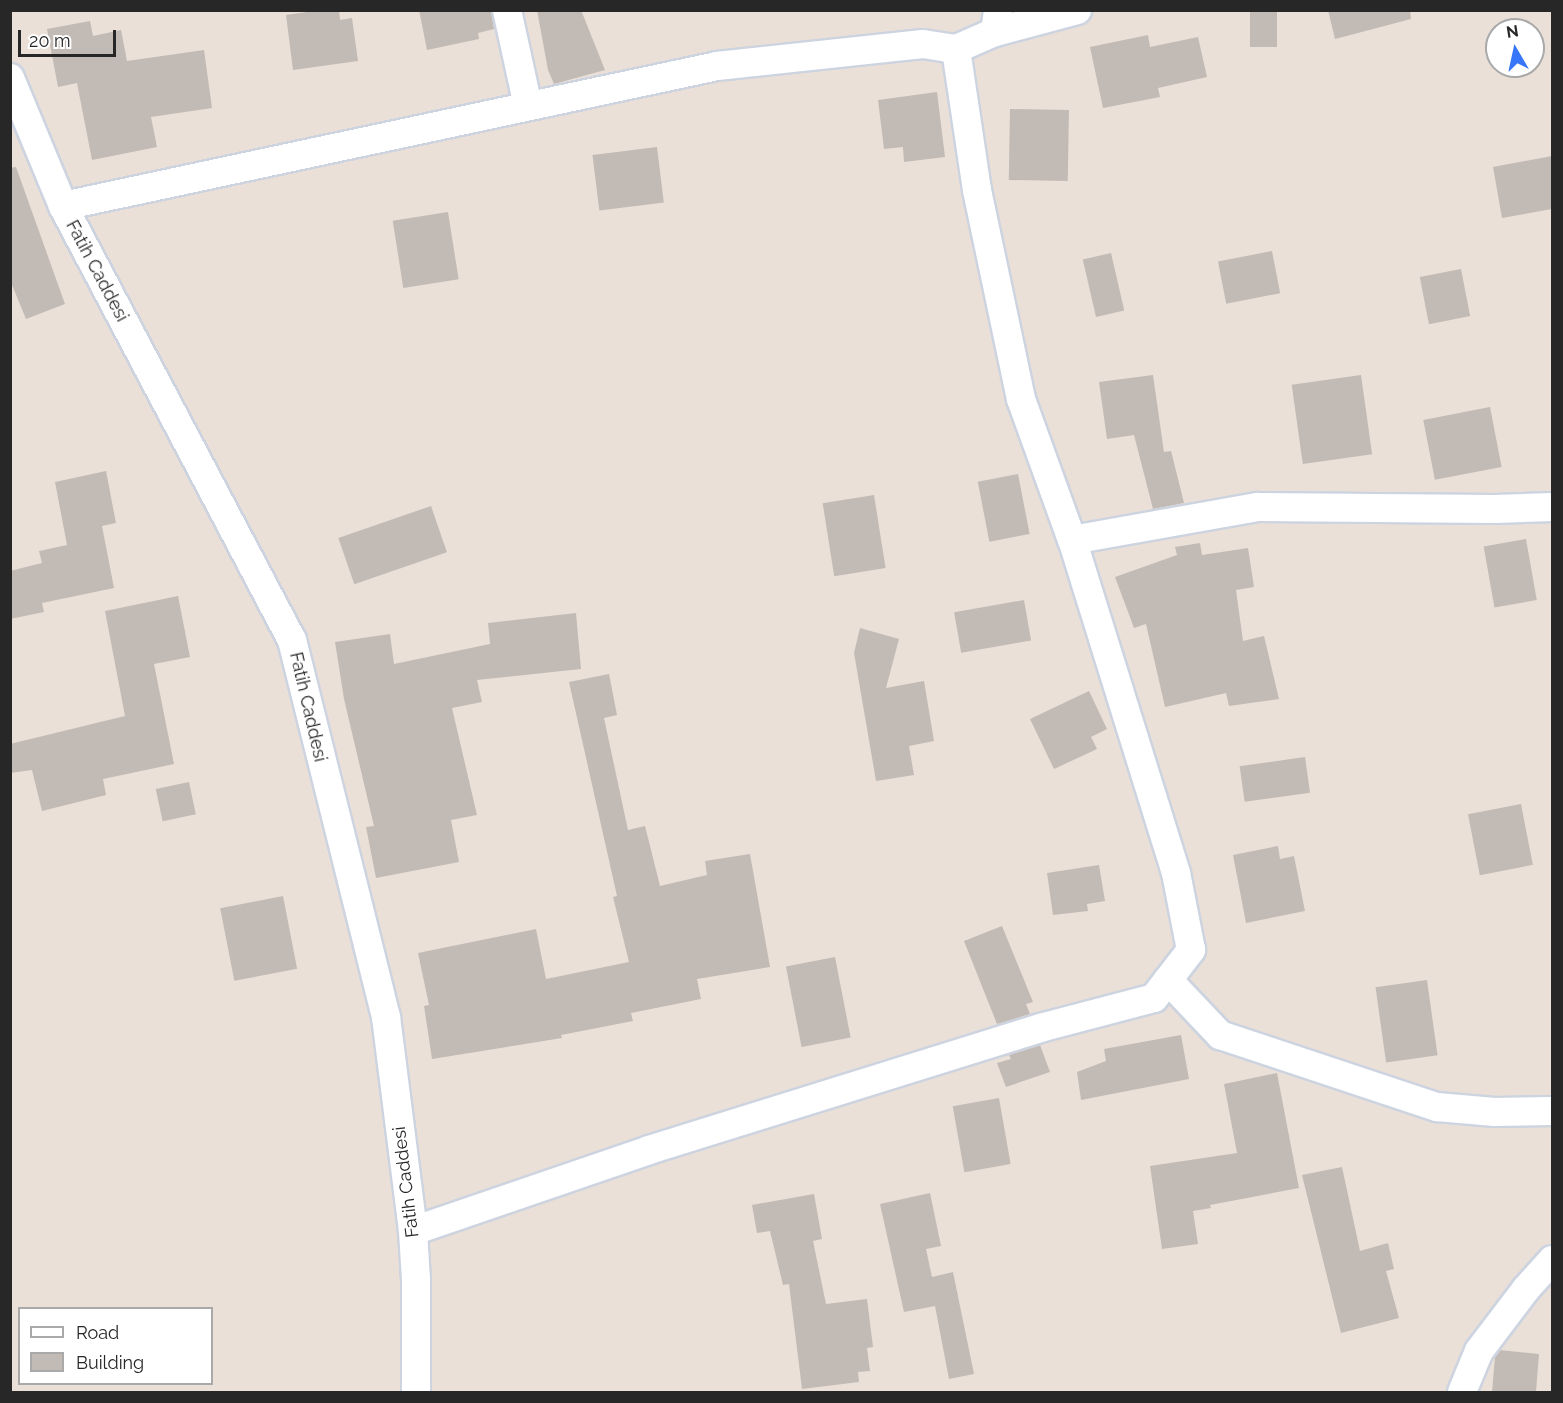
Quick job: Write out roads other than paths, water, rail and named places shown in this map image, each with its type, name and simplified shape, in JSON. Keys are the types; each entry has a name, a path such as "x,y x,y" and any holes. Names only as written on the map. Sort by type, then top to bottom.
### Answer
{"street":[{"path":"507,10 528,106"},
{"path":"63,206 717,66 923,44 956,49 996,21 1077,10"},
{"path":"413,1231 649,1150 1040,1028 1154,998 1191,950 1176,873 1072,540 1021,399 977,190 956,49"},
{"name":"Fatih Caddesi","path":"10,78 21,134 63,206 292,640 332,808 386,1017 413,1231 416,1280 416,1392"},
{"path":"1072,540 1258,507 1495,509 1552,507"},
{"path":"1168,980 1220,1035 1437,1107 1495,1112 1552,1111"},
{"path":"1462,1392 1479,1351 1526,1289 1552,1260"}]}
